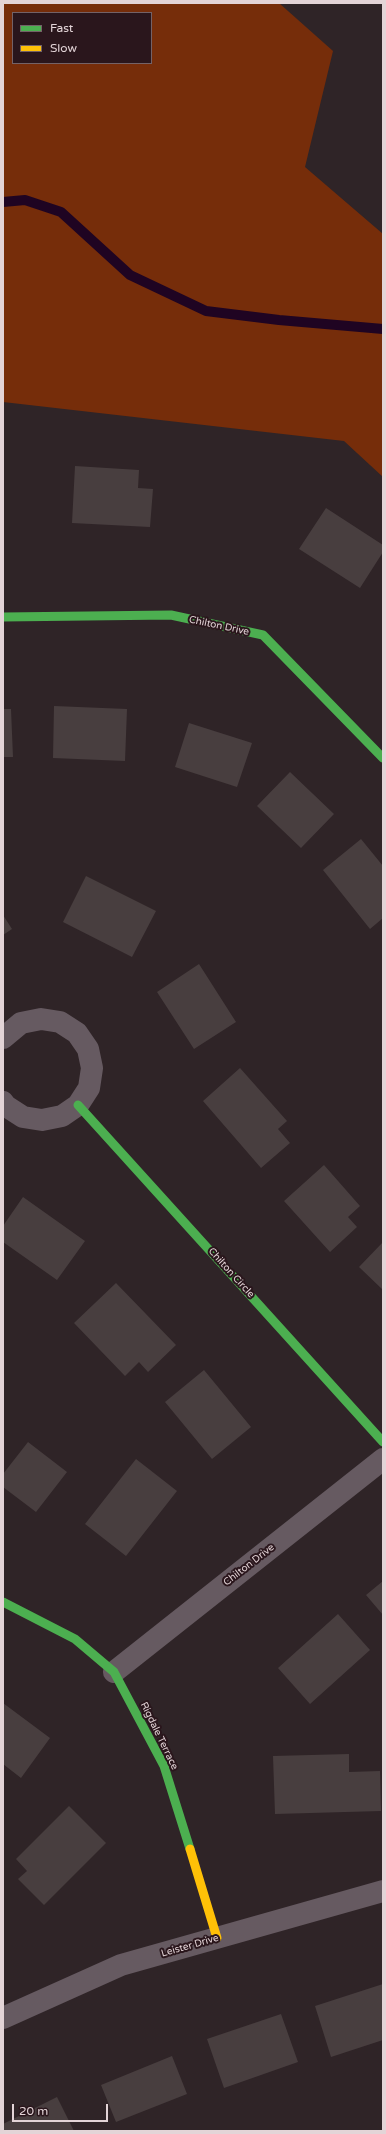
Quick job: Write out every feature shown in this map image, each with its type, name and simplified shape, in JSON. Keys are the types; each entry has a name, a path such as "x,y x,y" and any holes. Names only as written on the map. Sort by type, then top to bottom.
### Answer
{"street":[{"name":"Chilton Drive","path":"3,617 171,615 264,635 383,758"},
{"path":"3,1038 21,1023 41,1019 60,1022 77,1033 88,1049 92,1068 89,1088 78,1105 62,1116 42,1120 23,1117 6,1106 3,1102"},
{"name":"Chilton Circle","path":"78,1105 383,1442"},
{"name":"Chilton Drive","path":"114,1672 383,1459"},
{"name":"Rigdale Terrace","path":"3,1602 75,1639 114,1672 164,1766 217,1938"},
{"name":"Leister Drive","path":"3,2018 121,1965 383,1891"}],"shaded area":[{"path":"3,3 279,3 333,51 305,167 383,234 383,477 344,441 3,402"}],"building":[{"path":"75,466 139,470 138,488 153,489 150,527 72,523"},
{"path":"326,508 383,545 383,552 360,588 299,549"},
{"path":"54,706 127,709 125,761 53,758"},
{"path":"3,709 11,709 13,757 3,757"},
{"path":"189,723 252,743 237,787 175,767"},
{"path":"290,772 334,814 301,848 257,806"},
{"path":"361,839 383,866 383,918 370,929 323,870"},
{"path":"86,876 156,911 132,957 63,922"},
{"path":"3,915 12,929 3,935"},
{"path":"199,964 236,1022 194,1049 157,992"},
{"path":"240,1068 287,1121 278,1129 290,1143 261,1168 203,1101"},
{"path":"324,1165 360,1206 348,1217 357,1227 330,1252 284,1201"},
{"path":"23,1197 85,1241 57,1280 3,1242 3,1226"},
{"path":"383,1242 383,1290 359,1267"},
{"path":"116,1283 176,1345 148,1372 139,1362 125,1376 74,1323"},
{"path":"204,1370 251,1427 212,1459 165,1402"},
{"path":"28,1442 67,1472 36,1512 3,1487 3,1474"},
{"path":"136,1459 177,1491 126,1556 85,1524"},
{"path":"383,1581 383,1615 366,1595"},
{"path":"338,1614 370,1650 310,1704 278,1668"},
{"path":"3,1703 50,1738 21,1778 3,1764"},
{"path":"349,1754 349,1772 380,1771 381,1811 275,1814 273,1756"},
{"path":"69,1806 106,1843 44,1905 18,1879 27,1871 16,1859"},
{"path":"383,1984 383,2040 331,2057 315,2006"},
{"path":"281,2014 298,2062 224,2088 207,2039"},
{"path":"172,2056 187,2094 116,2122 101,2085"},
{"path":"57,2097 74,2131 3,2131 3,2124"}],"waterway":[{"path":"3,202 25,200 61,212 130,275 206,311 279,320 383,329"}],"traffic: fast":[{"path":"3,617 171,615 263,635 383,758"},
{"path":"78,1105 383,1442"},
{"path":"3,1602 75,1639 114,1672 164,1766 190,1849"}],"traffic: slow":[{"path":"190,1849 217,1938"}]}
